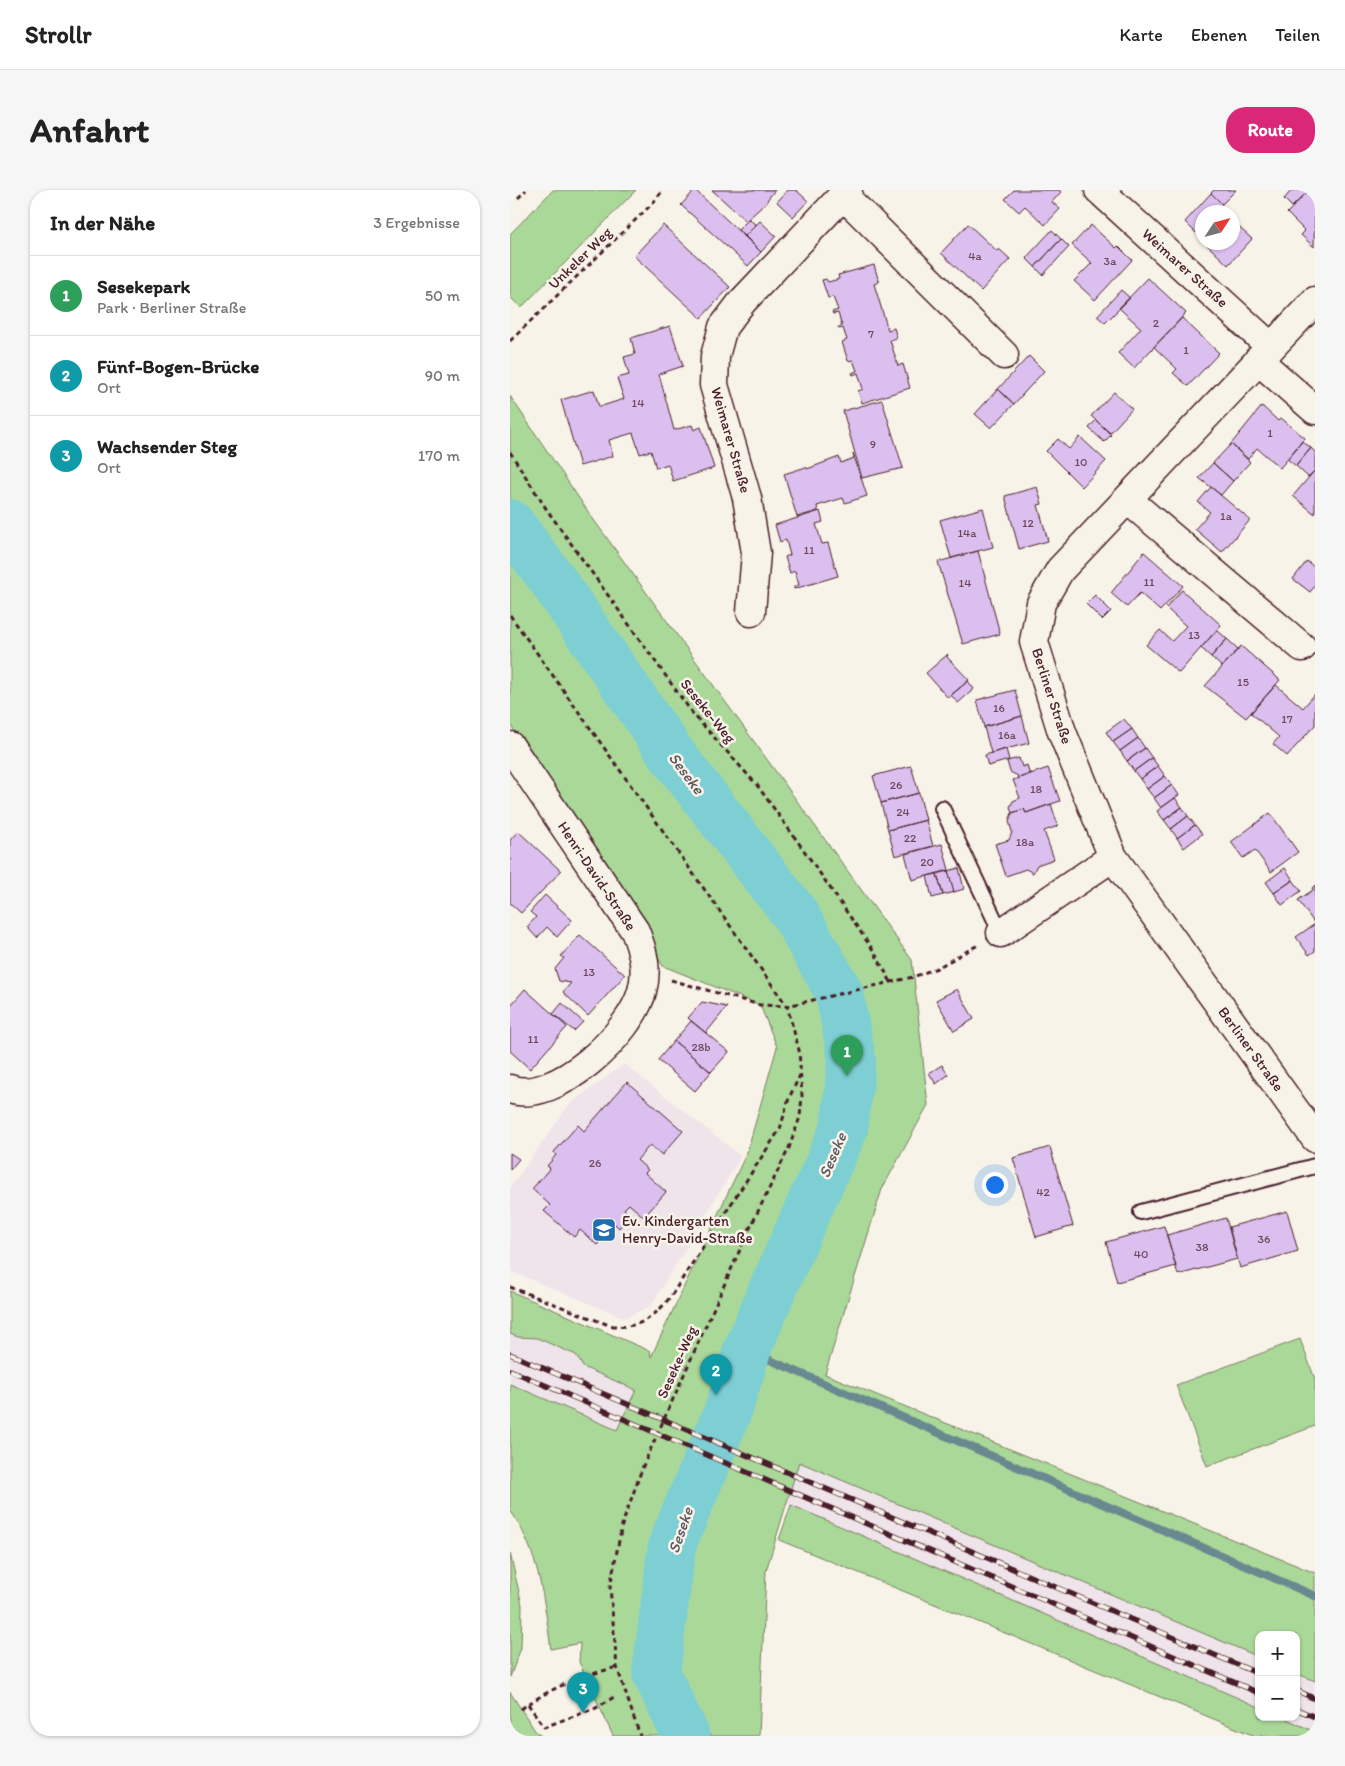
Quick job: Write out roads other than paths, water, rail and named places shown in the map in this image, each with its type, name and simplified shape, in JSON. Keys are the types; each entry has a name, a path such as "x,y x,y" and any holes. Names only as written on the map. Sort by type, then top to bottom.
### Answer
{"street":[{"name":"Weimarer Straße","path":"1099,190 1265,353"},
{"name":"Weimarer Straße","path":"751,612 756,553 747,498 714,385 715,356 723,327 742,302 845,192 1004,355"},
{"name":"Berliner Straße","path":"1310,1122 1113,857 1062,732 1034,642 1041,603 1060,570 1315,301"},
{"path":"1265,353 1315,410"},
{"path":"1128,500 1302,647"},
{"name":"Henri-David-Straße","path":"510,746 635,931 643,952 645,973 642,992 635,1010 598,1056 556,1084 519,1092 510,1089"},
{"path":"1001,933 1113,857"}],"lane":[{"path":"942,808 1001,933"},
{"path":"1141,1212 1315,1166"}],"waterway":[{"name":"Seseke","path":"510,523 551,578 673,756 794,913 839,992 852,1059 844,1129 747,1350 728,1411 672,1545 656,1673 686,1736"},
{"path":"747,1350 1315,1596"}],"railway":[{"path":"510,1354 1255,1672"},
{"path":"510,1370 1255,1691"},
{"path":"1300,1692 1315,1699"},
{"path":"1300,1711 1315,1717"}],"place":[{"name":"Sesekepark","path":"847,1076"},
{"name":"Ev. Kindergarten Henry-David-Straße","path":"604,1230"},
{"name":"Fünf-Bogen-Brücke","path":"716,1395"},
{"name":"Wachsender Steg","path":"583,1713"}]}
